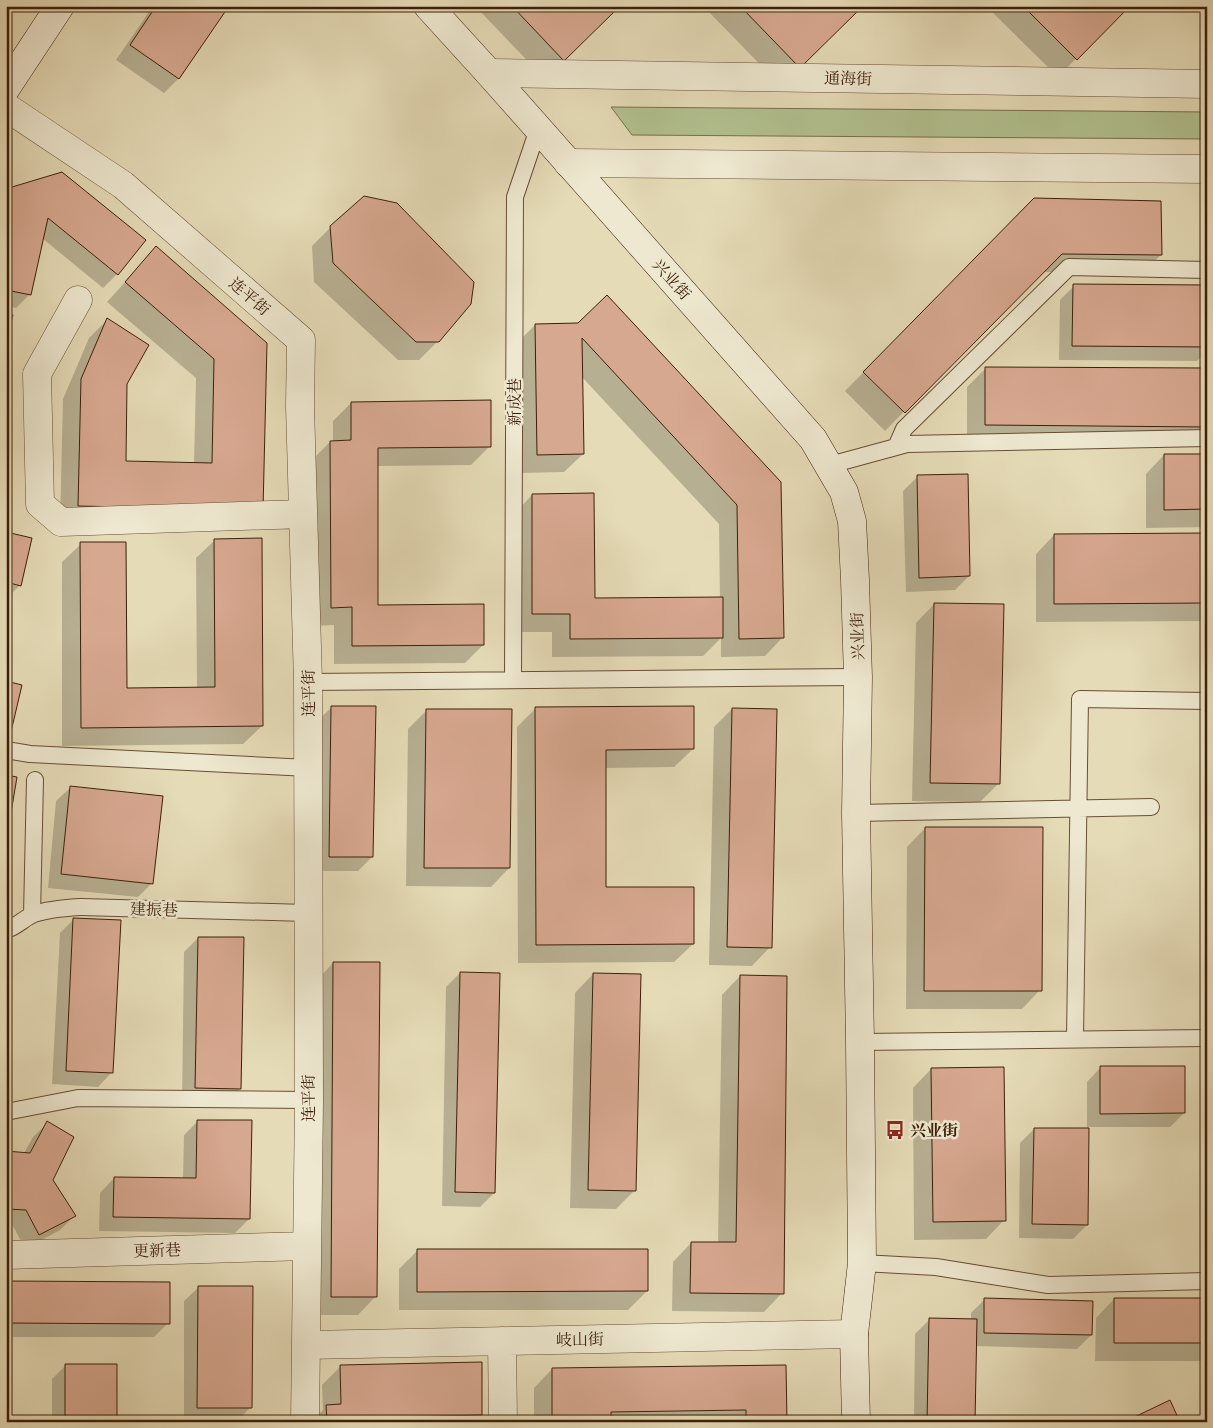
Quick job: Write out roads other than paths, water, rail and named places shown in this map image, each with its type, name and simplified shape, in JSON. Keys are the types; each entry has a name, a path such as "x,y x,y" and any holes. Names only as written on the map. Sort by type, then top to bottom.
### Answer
{"street":[{"path":"6,88 60,6"},
{"name":"兴业街","path":"428,6 813,439 830,465 844,492 852,521 858,677 856,813 862,1263 854,1334 856,1422"},
{"name":"通海街","path":"489,73 1207,84"},
{"name":"连平街","path":"6,107 123,185 301,340 300,406 308,682 307,913 309,1100 305,1422"},
{"path":"568,163 1207,169"},
{"path":"78,300 37,374 40,504 61,522 303,514"},
{"name":"更新巷","path":"6,1255 307,1246"},
{"name":"岐山街","path":"306,1345 854,1334"},
{"path":"502,1341 503,1422"}],"lane":[{"name":"新成巷","path":"514,680 515,198 538,129"},
{"path":"896,447 904,429 1069,267 1207,270"},
{"path":"830,465 907,444 1207,438"},
{"path":"308,682 858,677"},
{"path":"1075,1038 1080,699 1207,701"},
{"path":"6,750 30,754 308,768"},
{"path":"32,915 35,780"},
{"path":"856,813 1151,807"},
{"name":"建振巷","path":"6,930 14,928 32,915 58,909 81,907 307,913"},
{"path":"860,1042 1075,1038 1207,1038"},
{"path":"6,1112 78,1098 309,1100"},
{"path":"862,1263 936,1267 1048,1285 1207,1281"}],"place":[{"name":"兴业街","path":"895,1130"}]}
